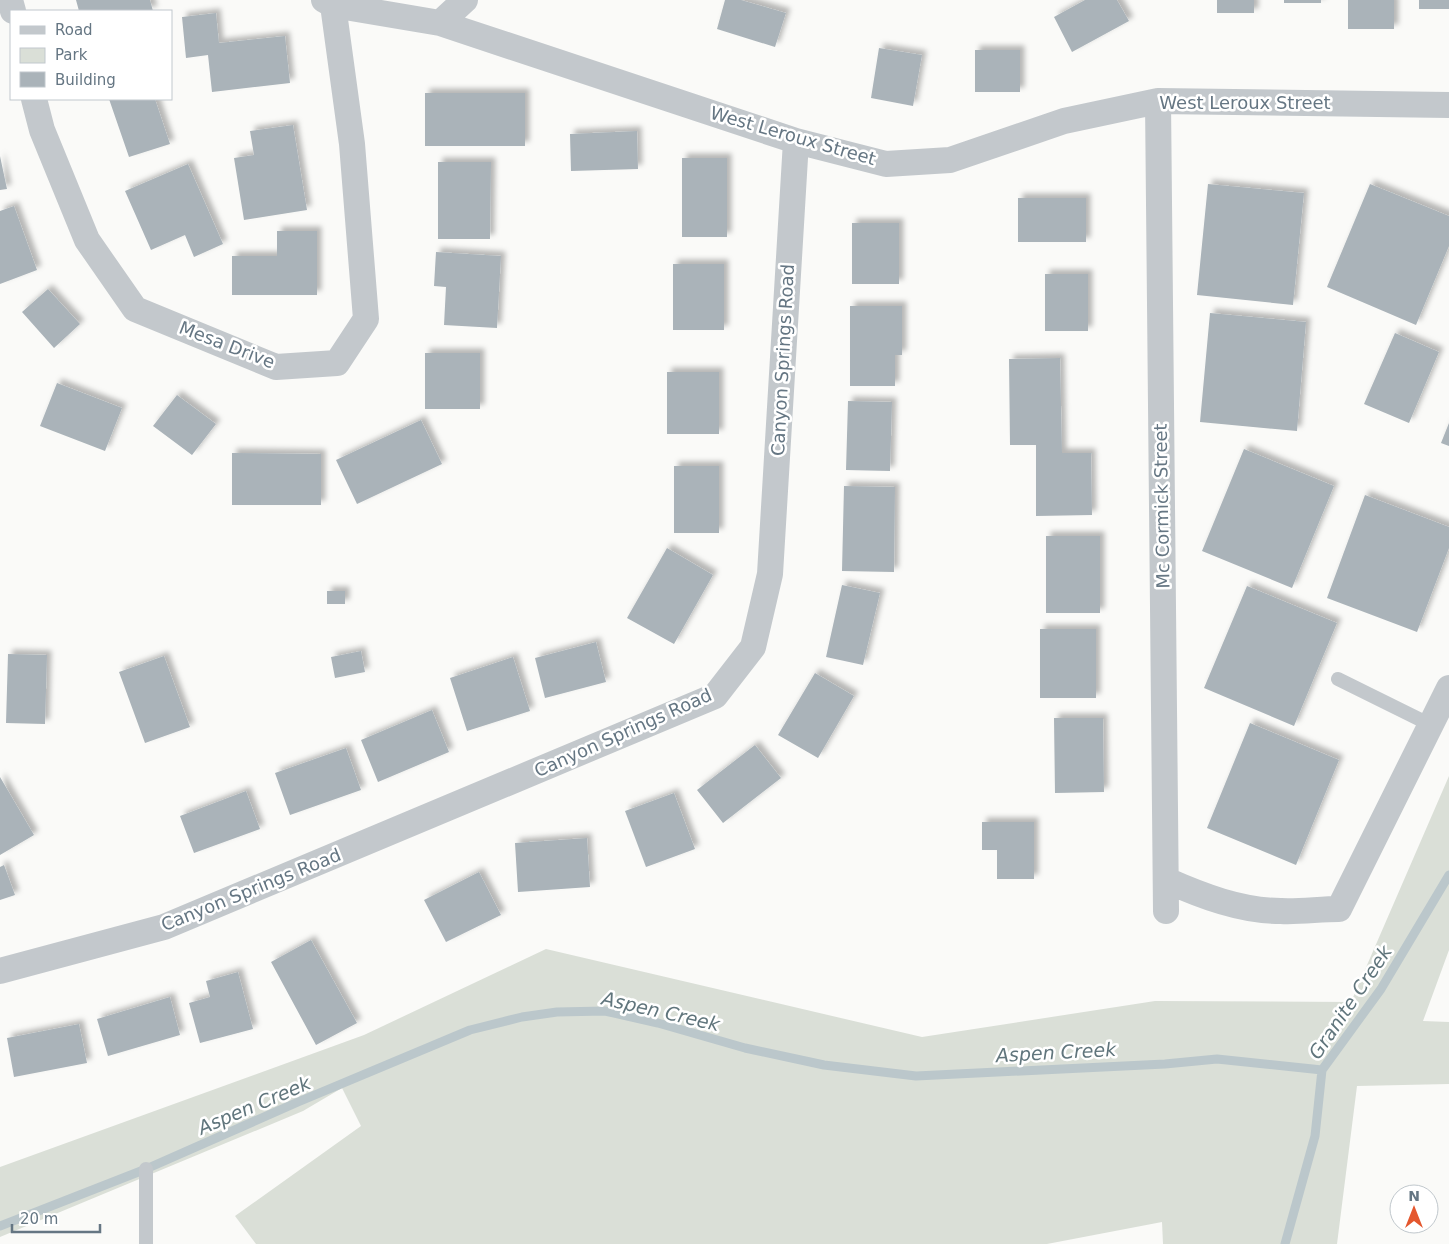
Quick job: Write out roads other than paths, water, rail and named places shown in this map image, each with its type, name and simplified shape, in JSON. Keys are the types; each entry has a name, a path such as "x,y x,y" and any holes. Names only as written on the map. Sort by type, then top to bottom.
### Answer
{"street":[{"path":"440,23 466,0"},
{"name":"West Leroux Street","path":"329,2 440,23 796,141 886,164 950,160 1064,121 1158,101 1449,105"},
{"name":"Mesa Drive","path":"34,100 42,130 87,240 135,309 276,367 338,363 366,319 352,144 329,2"},
{"name":"Mc Cormick Street","path":"1158,101 1166,911"},
{"name":"Canyon Springs Road","path":"0,971 164,928 715,696 753,647 770,574 796,141"},
{"path":"1166,880 1204,896 1246,907 1281,912 1339,909 1449,688"}],"lane":[{"path":"1338,678 1431,725"},
{"path":"146,1169 146,1244"}],"waterway":[{"name":"Granite Creek","path":"1285,1244 1315,1136 1322,1070 1381,989 1449,875"},
{"name":"Aspen Creek","path":"0,1226 146,1169 298,1102 470,1030 522,1017 557,1012 605,1011 658,1023 745,1048 824,1065 916,1076 1165,1064 1217,1059 1322,1070"}]}
